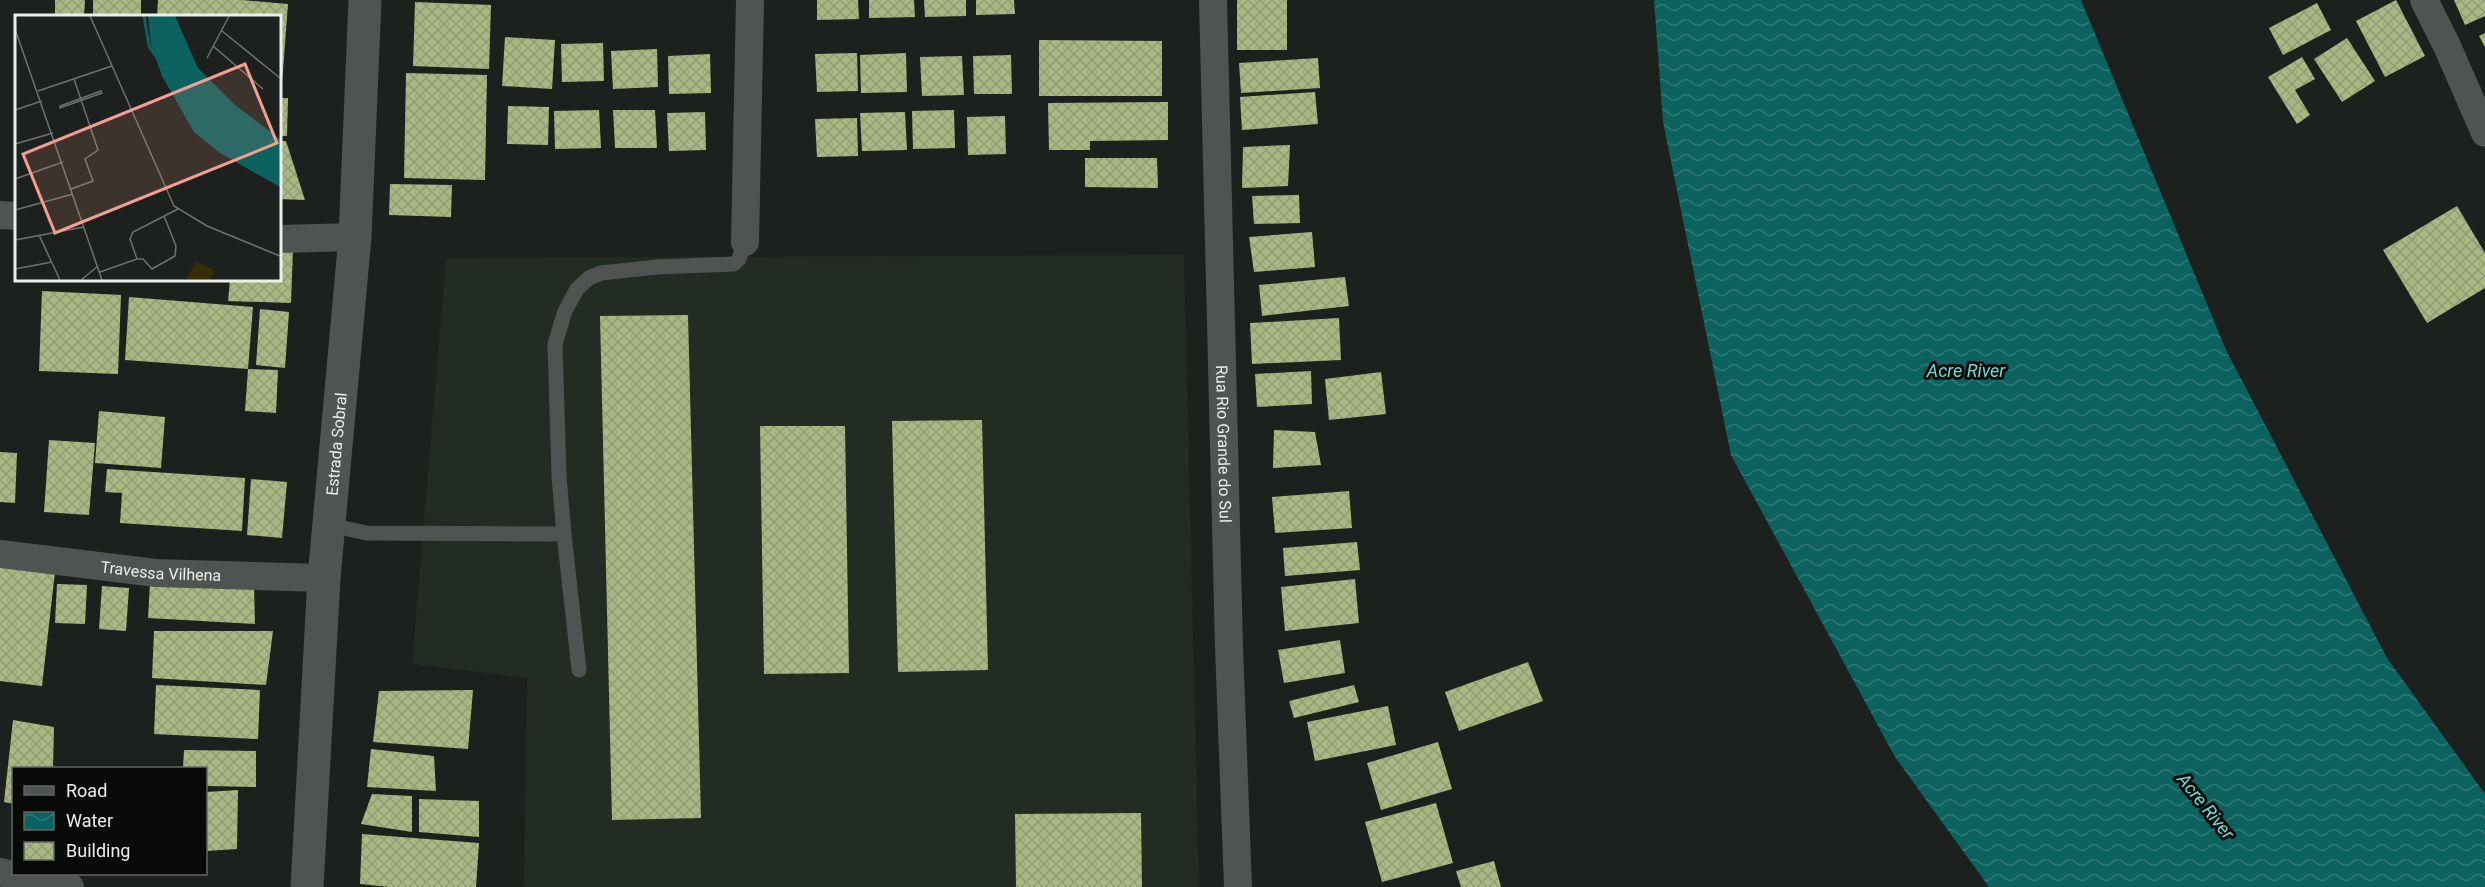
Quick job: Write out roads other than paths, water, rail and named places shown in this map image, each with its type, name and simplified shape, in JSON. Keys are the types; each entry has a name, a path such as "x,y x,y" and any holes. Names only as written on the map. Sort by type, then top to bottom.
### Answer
{"street":[{"name":"Estrada Sobral","path":"307,887 324,578 355,237 365,0"},
{"path":"746,242 750,0"},
{"name":"Rua Rio Grande do Sul","path":"1213,0 1229,647 1238,887"},
{"path":"2424,0 2447,45 2485,132"},
{"path":"0,215 15,216"},
{"path":"280,239 355,237"},
{"name":"Travessa Vilhena","path":"0,554 156,573 324,578"},
{"path":"0,873 70,887"}],"lane":[{"path":"579,670 559,476 555,344 565,311 578,289 589,278 601,273 657,267 734,264 739,259 746,242"},
{"path":"328,525 367,533 564,534"}],"water":[{"name":"Acre River","path":"1654,0 2081,0 2226,350 2387,658 2485,794 2485,887 1989,887 1895,757 1731,455 1663,122"}]}
